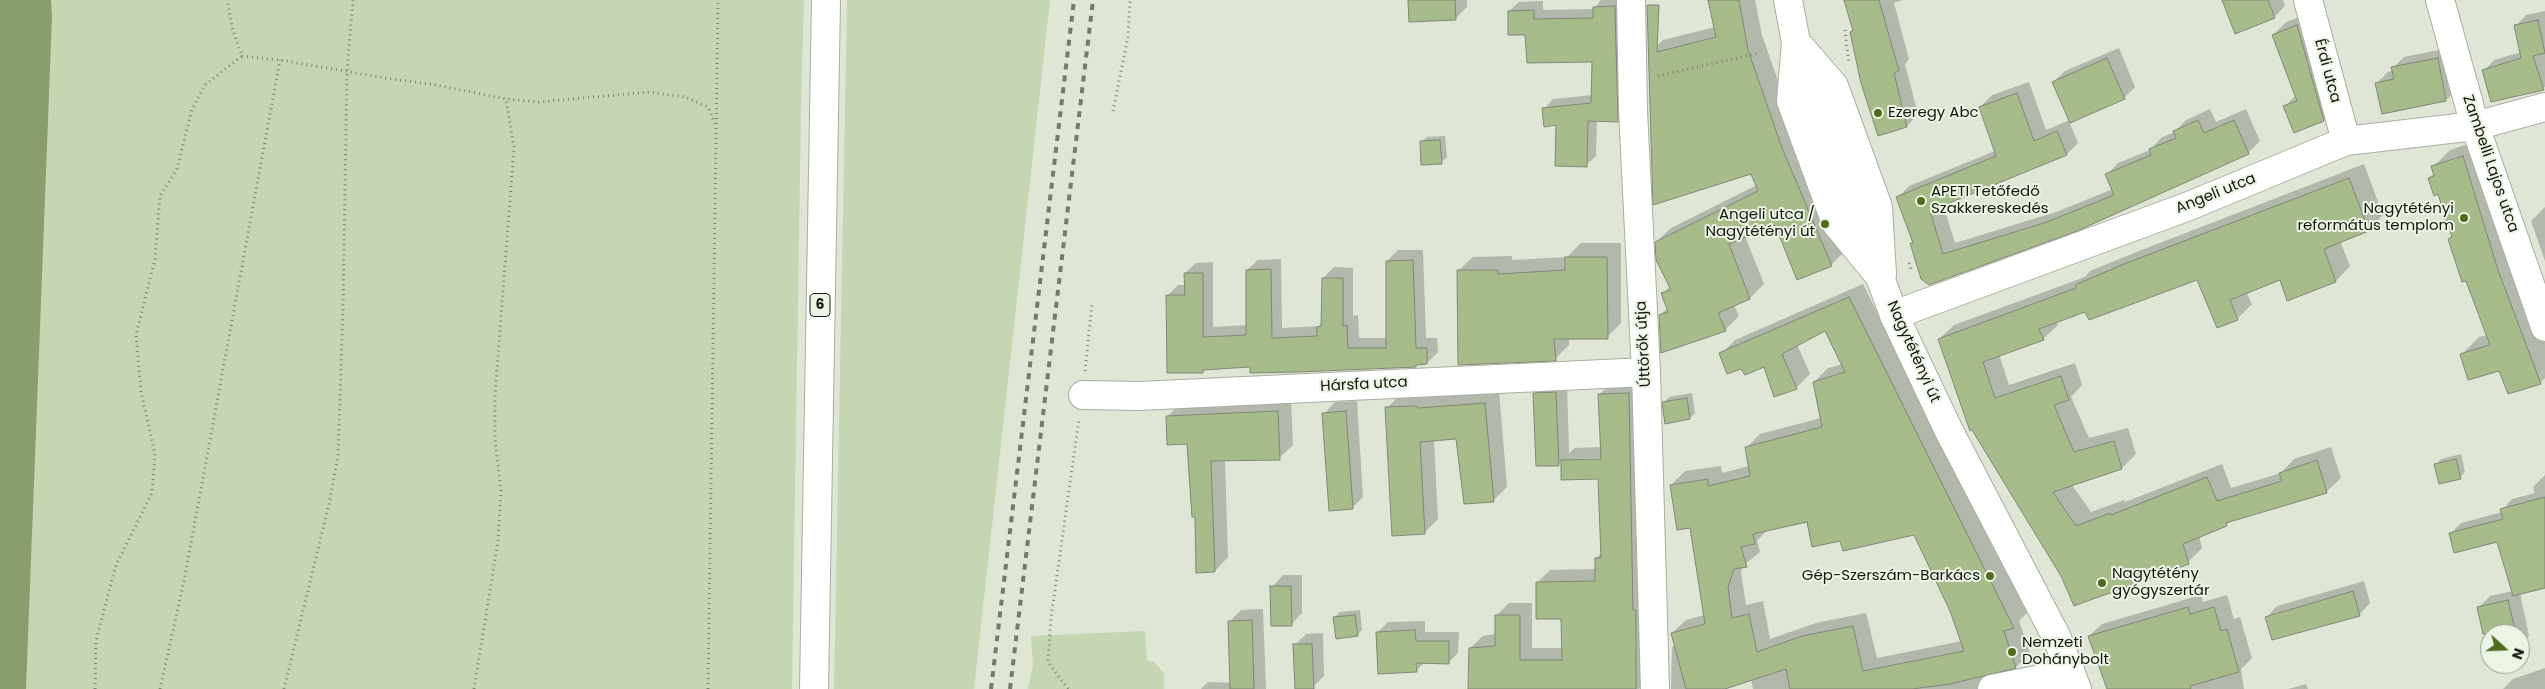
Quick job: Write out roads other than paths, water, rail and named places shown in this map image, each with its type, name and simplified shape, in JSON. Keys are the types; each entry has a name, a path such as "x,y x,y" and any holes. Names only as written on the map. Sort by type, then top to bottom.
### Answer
{"street":[{"name":"6","path":"814,689 826,0"},
{"name":"Úttörők útja","path":"1631,0 1632,82 1646,372 1655,689"},
{"name":"Nagytétényi út","path":"1788,0 1796,42 1821,118 1894,315 1948,429 2057,638 2074,681"},
{"name":"Érdi utca","path":"2308,0 2346,142"},
{"name":"Zambelli Lajos utca","path":"2440,0 2475,126 2545,325"},
{"name":"Angeli utca","path":"1894,315 2189,206 2346,142 2475,126 2545,107"},
{"name":"Hársfa utca","path":"1083,395 1139,396 1646,372"},
{"path":"1992,689 2074,681"}],"railway":[{"path":"991,689 1074,0"},
{"path":"1010,689 1093,0"}],"place":[{"name":"Ezeregy Abc","path":"1878,113"},
{"name":"APETI Tetőfedő Szakkereskedés","path":"1921,201"},
{"name":"Nagytétényi református templom","path":"2464,218"},
{"name":"Angeli utca / Nagytétényi út","path":"1825,224"},
{"name":"Gép-Szerszám-Barkács","path":"1990,576"},
{"name":"Nagytétény gyógyszertár","path":"2102,583"},
{"name":"Nemzeti Dohánybolt","path":"2012,652"}]}
